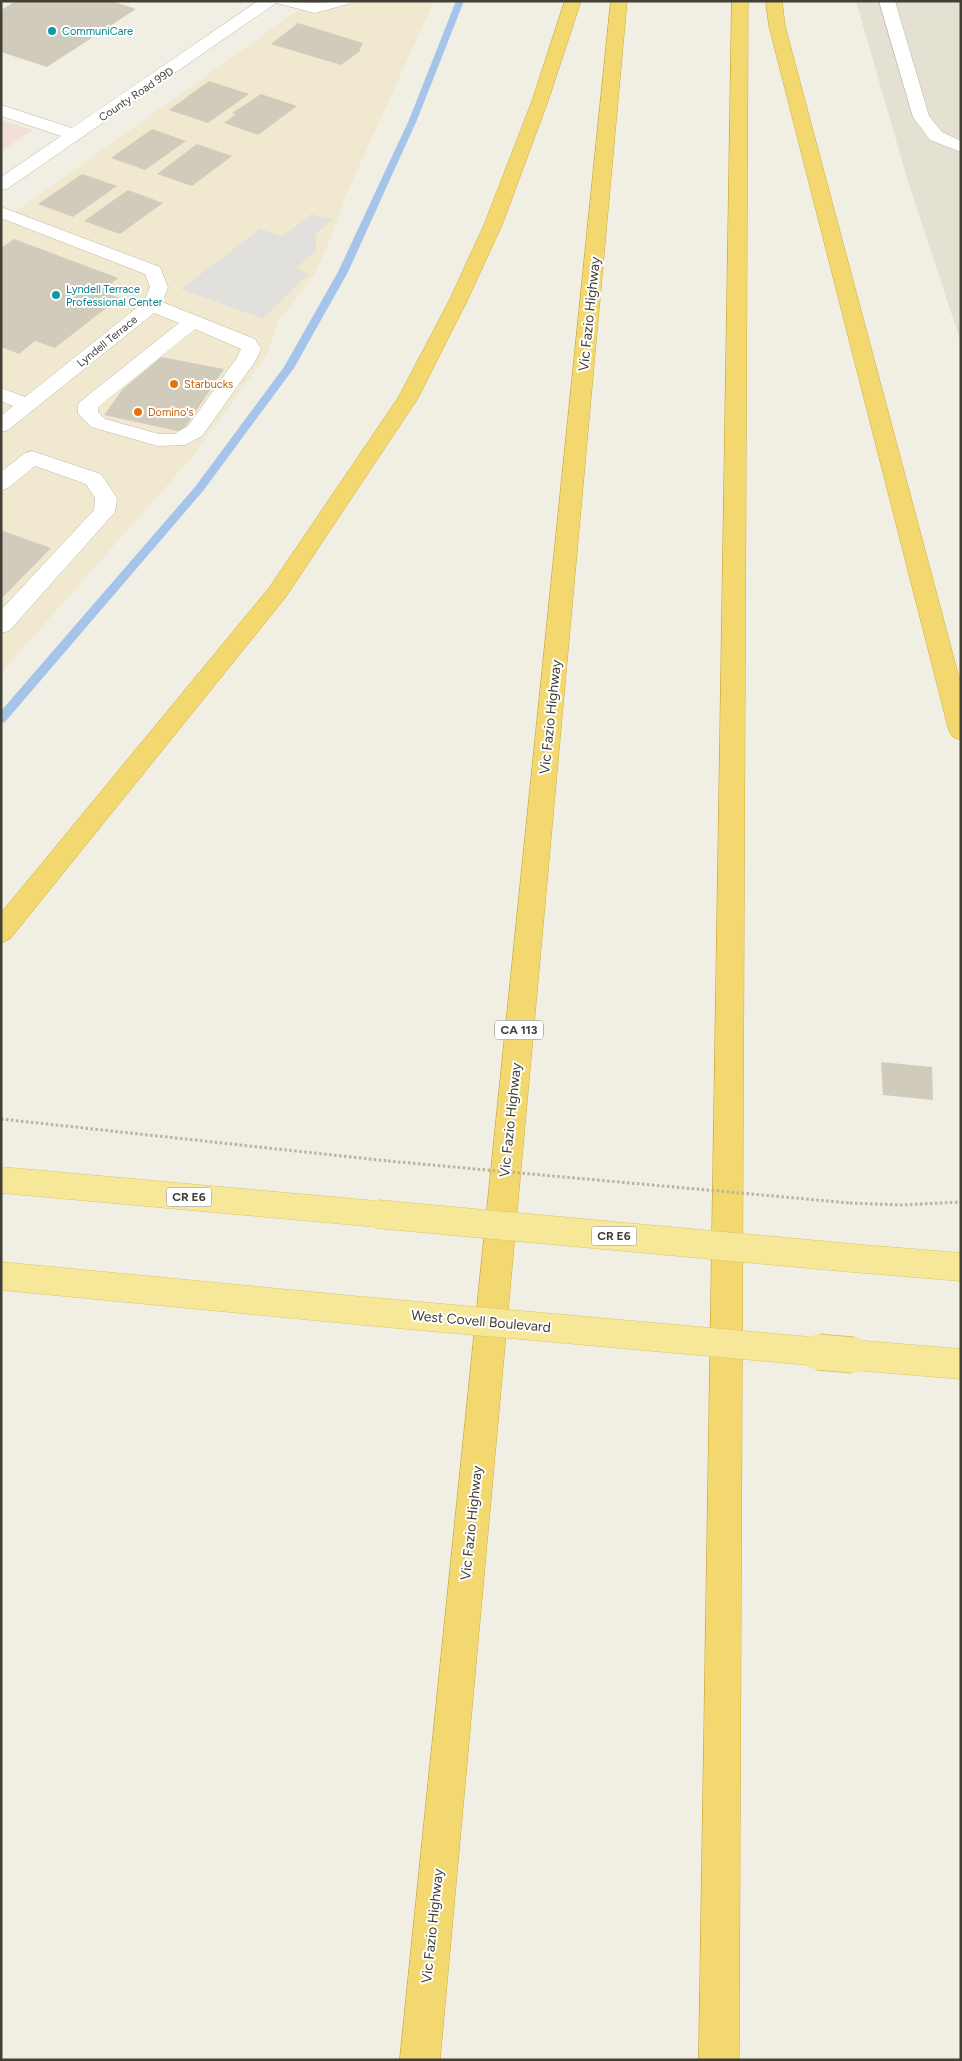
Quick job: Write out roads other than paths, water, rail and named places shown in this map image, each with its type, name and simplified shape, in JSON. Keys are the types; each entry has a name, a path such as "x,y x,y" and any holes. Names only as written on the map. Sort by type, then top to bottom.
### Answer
{"highway":[{"path":"1,932 277,592 408,398 458,302 493,225 540,101 573,1"},
{"name":"Vic Fazio Highway","path":"420,2060 619,1"},
{"path":"719,2060 740,1"},
{"path":"774,1 780,36 961,731"}],"main road":[{"name":"CR E6","path":"1,1180 961,1267"},
{"name":"West Covell Boulevard","path":"1,1276 364,1311 961,1364"}],"street":[{"name":"County Road 99D","path":"1,185 269,1"},
{"path":"282,1 315,8 343,1"},
{"path":"887,1 920,117 936,136 961,148"},
{"path":"1,110 75,135"},
{"path":"1,212 153,271 159,287 152,304 240,340 248,344 251,349 246,360 195,431 178,440 158,440 98,423 88,413 88,406 193,321"},
{"name":"Lyndell Terrace","path":"1,426 152,304"},
{"path":"1,394 28,405"},
{"path":"1,483 32,458 94,479 106,498 104,512 1,625"}],"waterway":[{"path":"1,719 199,489 289,368 343,272 413,120 460,1"}],"place":[{"name":"CommuniCare","path":"52,31"},
{"name":"Lyndell Terrace Professional Center","path":"56,295"},
{"name":"Starbucks","path":"174,384"},
{"name":"Domino's","path":"138,412"}]}
